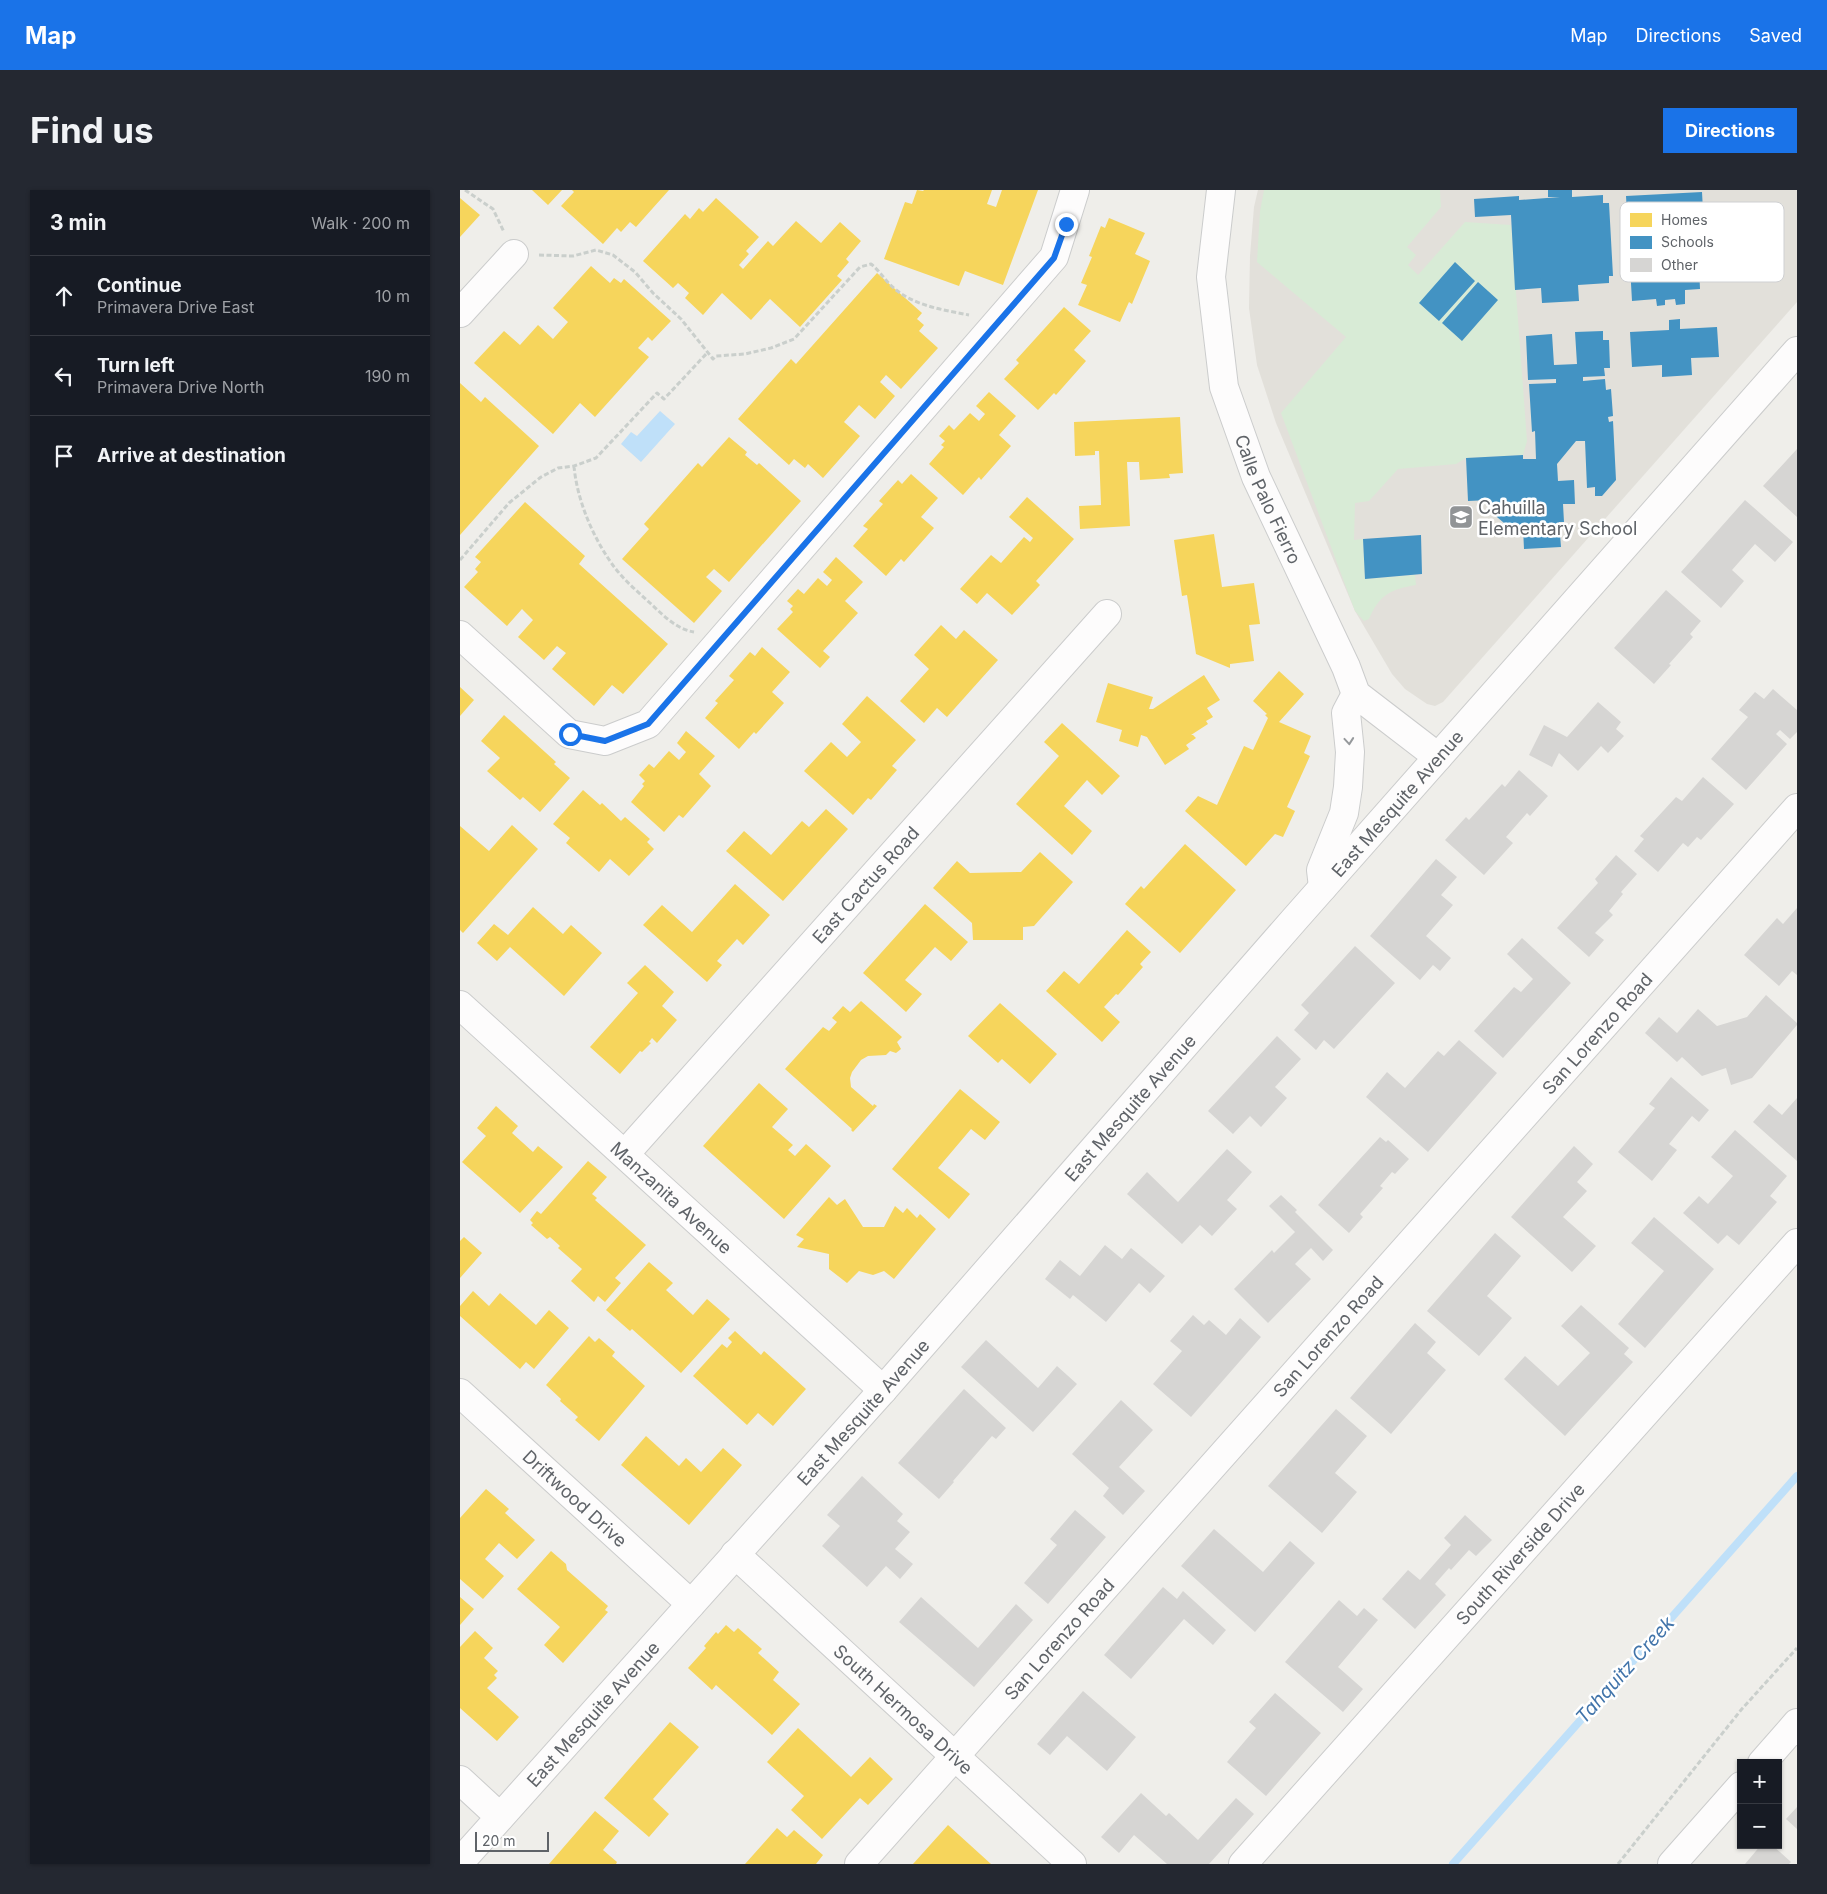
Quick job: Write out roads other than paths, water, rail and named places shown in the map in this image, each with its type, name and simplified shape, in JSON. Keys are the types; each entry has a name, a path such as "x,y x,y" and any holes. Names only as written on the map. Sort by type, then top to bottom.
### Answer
{"street":[{"path":"460,635 570,734 605,741 648,724 1054,258 1075,190"},
{"name":"Calle Palo Fierro","path":"1217,191 1211,277 1224,387 1256,476 1346,667 1356,694"},
{"path":"460,313 514,254"},
{"name":"East Mesquite Avenue","path":"460,1862 884,1390 1324,887 1797,351"},
{"name":"East Cactus Road","path":"624,1154 1107,614"},
{"path":"1324,887 1321,870 1344,814 1350,752 1346,713 1356,694 1438,758"},
{"name":"San Lorenzo Road","path":"859,1864 1797,808"},
{"name":"Manzanita Avenue","path":"460,1005 884,1390"},
{"name":"South Riverside Drive","path":"1243,1864 1797,1243"},
{"name":"Driftwood Drive","path":"460,1393 691,1604"},
{"name":"South Hermosa Drive","path":"735,1554 1072,1864"},
{"path":"1766,1759 1797,1723"},
{"path":"460,1780 500,1817"},
{"path":"1672,1864 1737,1791"}],"water":[{"path":"660,411 675,424 641,462 621,444 631,432 637,436"}],"waterway":[{"name":"Tahquitz Creek","path":"1453,1864 1797,1476"}],"place":[{"name":"Cahuilla Elementary School","path":"1461,517"}]}
